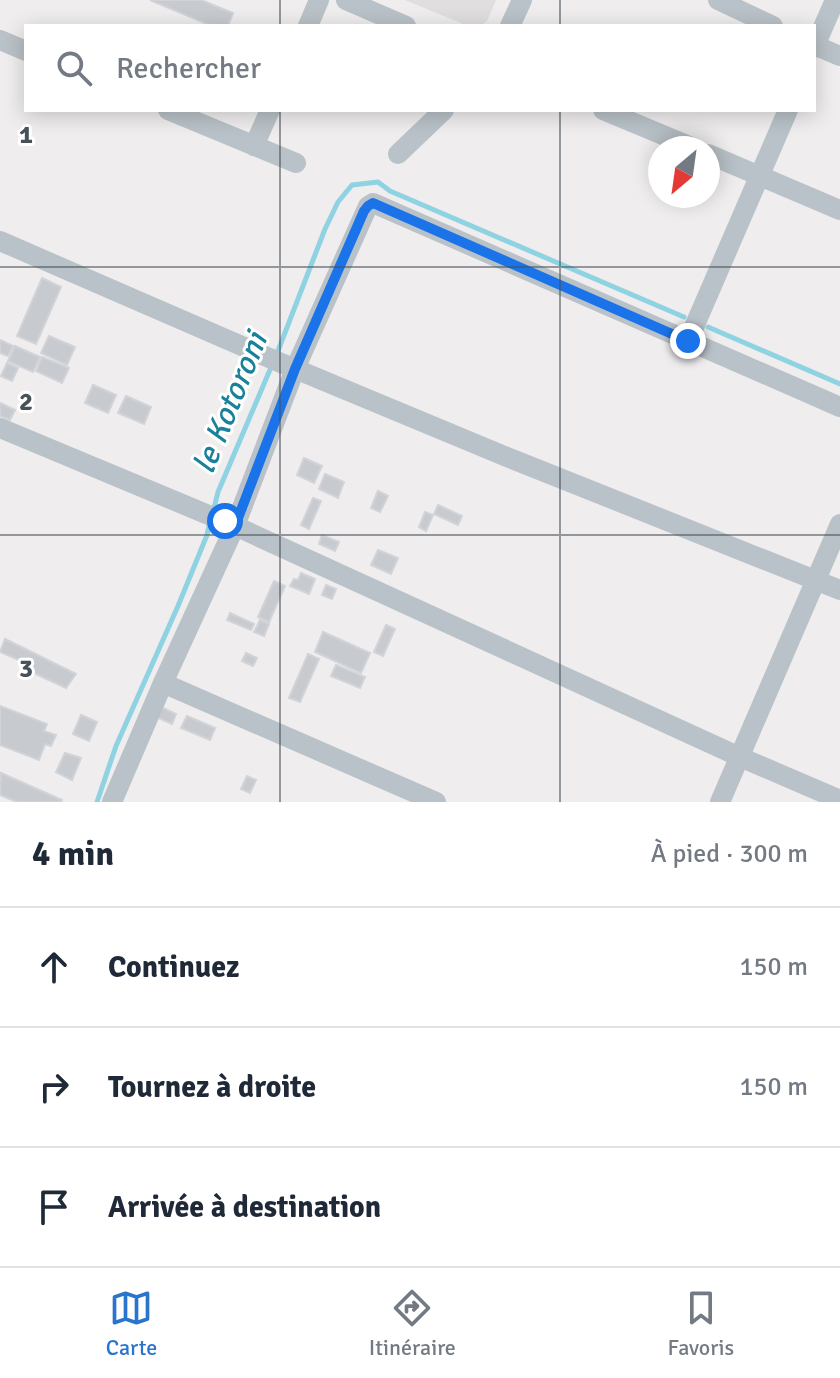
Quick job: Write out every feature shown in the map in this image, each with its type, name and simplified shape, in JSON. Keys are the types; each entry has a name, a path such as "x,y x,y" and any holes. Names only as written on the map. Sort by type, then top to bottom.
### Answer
{"street":[{"path":"309,24 319,0"},
{"path":"346,0 401,24"},
{"path":"511,24 522,0"},
{"path":"718,0 769,24"},
{"path":"816,42 835,0"},
{"path":"0,40 24,50"},
{"path":"816,47 840,56"},
{"path":"173,112 296,163"},
{"path":"254,146 269,112"},
{"path":"398,154 442,112"},
{"path":"608,112 665,136"},
{"path":"688,341 787,112"},
{"path":"720,159 840,210"},
{"path":"112,802 163,683 222,520 295,369 364,211 373,203 840,407"},
{"path":"0,241 295,369 840,590"},
{"path":"0,428 222,520 840,800"},
{"path":"720,802 840,524"},
{"path":"163,683 436,802"}],"shaded area":[{"path":"405,0 496,0 487,21 483,24 463,24"}],"building":[{"path":"150,0 201,0 233,13 229,24 207,24"},
{"path":"42,278 61,287 36,344 17,336"},
{"path":"49,336 75,347 67,365 41,353"},
{"path":"0,340 13,346 8,356 0,353"},
{"path":"15,346 40,357 33,372 8,361"},
{"path":"42,357 69,368 62,383 36,371"},
{"path":"7,363 18,368 12,381 1,376"},
{"path":"93,385 116,395 108,413 85,403"},
{"path":"126,396 151,407 144,424 118,413"},
{"path":"0,403 15,410 10,420 0,416"},
{"path":"304,458 322,466 314,483 297,475"},
{"path":"325,474 344,482 338,498 319,489"},
{"path":"378,491 388,496 380,512 371,508"},
{"path":"313,498 321,501 309,529 301,525"},
{"path":"438,505 462,516 458,525 434,514"},
{"path":"425,512 433,515 426,531 419,527"},
{"path":"322,535 339,542 335,551 319,544"},
{"path":"378,550 398,558 391,574 371,565"},
{"path":"301,573 315,579 309,594 290,586"},
{"path":"274,581 285,586 269,622 258,617"},
{"path":"326,585 336,589 332,599 322,595"},
{"path":"230,613 254,624 251,630 227,620"},
{"path":"260,620 269,624 264,636 254,632"},
{"path":"386,625 395,629 383,656 374,652"},
{"path":"323,632 370,653 361,673 315,652"},
{"path":"5,639 76,674 66,688 23,668 26,663 0,652"},
{"path":"246,653 257,658 253,666 242,661"},
{"path":"308,654 319,659 300,702 289,698"},
{"path":"336,665 365,677 360,688 331,676"},
{"path":"0,706 47,724 44,731 56,735 51,746 45,744 39,760 0,745"},
{"path":"159,706 176,714 172,724 154,716"},
{"path":"81,715 97,722 89,741 73,734"},
{"path":"187,716 215,728 210,740 181,728"},
{"path":"65,753 81,758 72,780 56,772"},
{"path":"1,773 62,800 17,802 0,795"},
{"path":"247,776 256,780 250,793 241,789"}],"waterway":[{"path":"276,356 338,202 352,185 378,182 390,191 684,317"},
{"path":"708,327 840,384"},
{"name":"le Kotoroni","path":"213,512 218,492 272,365"},
{"name":"le Kotoroni","path":"97,802 116,746 178,606 210,521"}],"route":[{"path":"225,521 235,526 295,369 364,211 373,203 688,341"}]}
